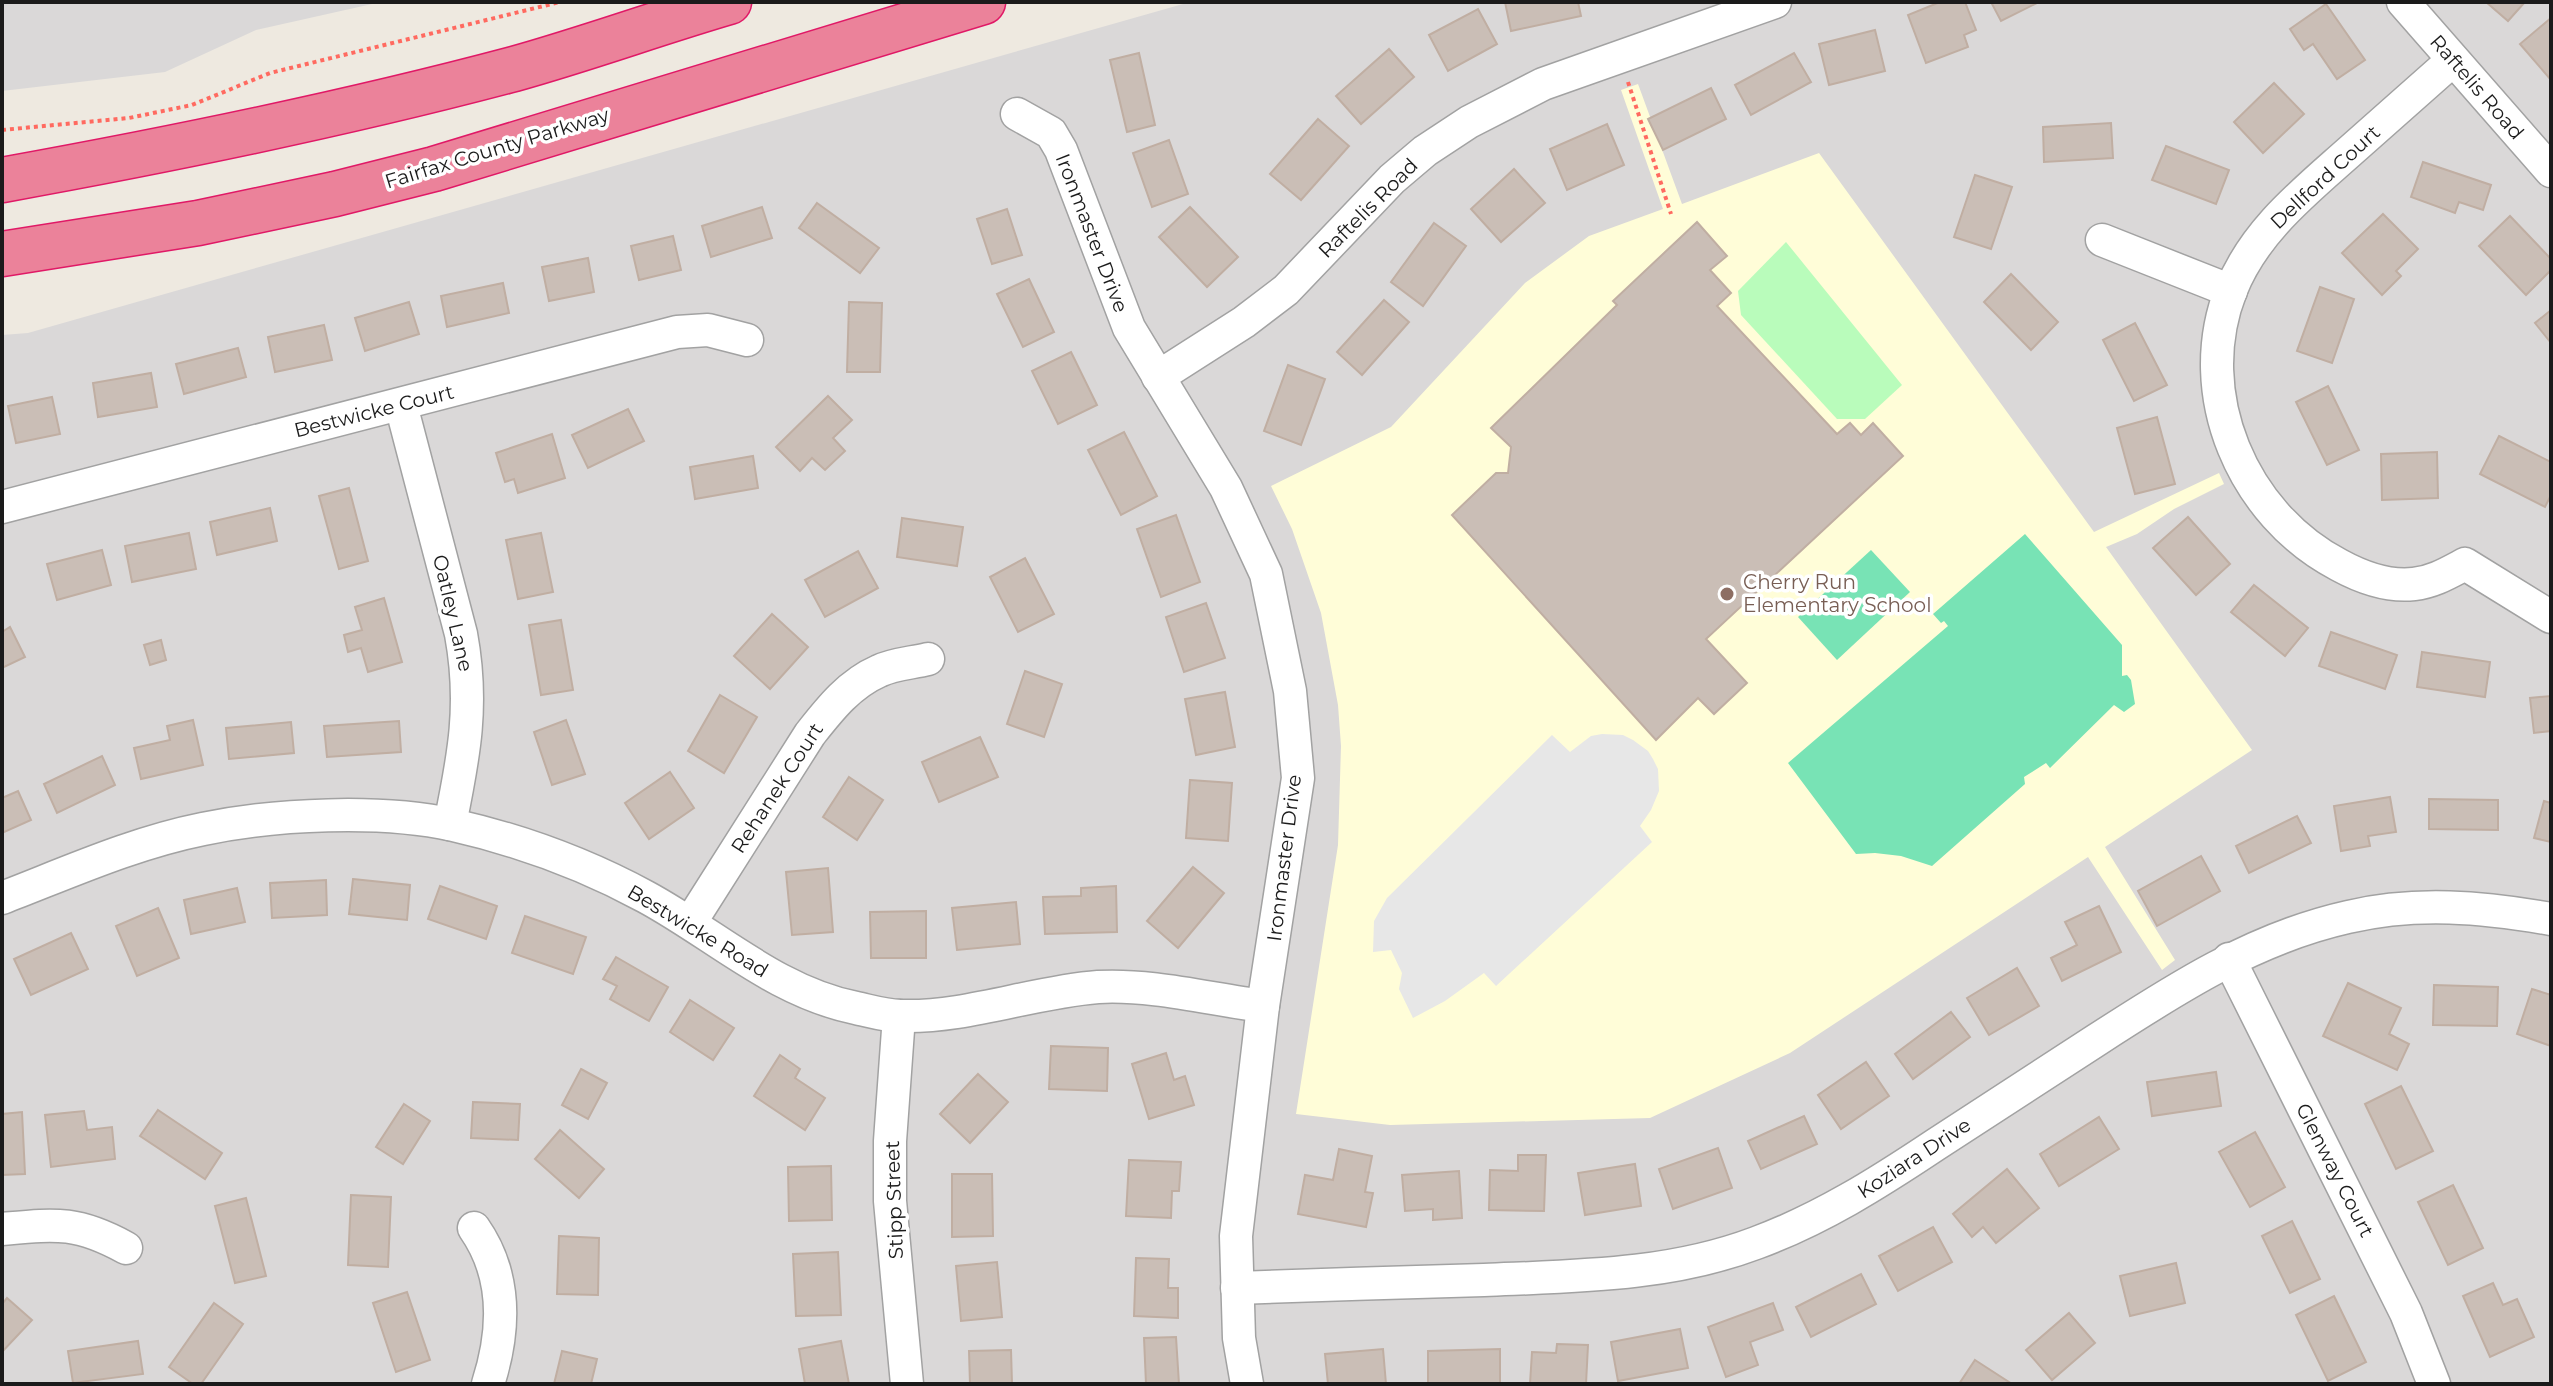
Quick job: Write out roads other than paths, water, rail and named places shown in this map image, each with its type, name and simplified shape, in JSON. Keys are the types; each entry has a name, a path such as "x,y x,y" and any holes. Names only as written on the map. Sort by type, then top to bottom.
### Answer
{"highway":[{"path":"2,180 178,148 352,110 517,68 729,2"},
{"name":"Fairfax County Parkway","path":"2,254 198,223 434,169 983,2"}],"street":[{"name":"Raftelis Road","path":"1158,377 1244,322 1286,290 1392,179 1425,151 1504,102 1543,84 1775,2"},
{"name":"Raftelis Road","path":"2403,2 2551,171"},
{"name":"Dellford Court","path":"2453,60 2287,207 2250,254 2231,291 2218,353 2222,409 2241,467 2254,490 2272,514 2321,556 2353,573 2398,585 2438,579 2465,564 2551,617"},
{"name":"Ironmaster Drive","path":"1017,114 1051,133 1061,150 1129,328 1226,488 1266,574 1290,691 1298,778 1263,1006 1239,1197 1239,1338 1247,1384"},
{"path":"2102,240 2231,291"},
{"name":"Bestwicke Court","path":"2,507 677,332 708,330 747,340"},
{"name":"Oatley Lane","path":"401,405 461,634 467,668 468,718 450,824"},
{"name":"Rehanek Court","path":"690,923 810,734 829,710 852,687 880,670 928,659"},
{"name":"Bestwicke Road","path":"2,898 111,855 201,829 258,820 319,816 391,818 450,824 574,864 643,896 788,986 852,1008 899,1016 941,1014 1058,991 1102,987 1145,989 1263,1006"},
{"name":"Koziara Drive","path":"1237,1288 1594,1276 1707,1259 1755,1244 1808,1222 1863,1192 2156,1001 2229,959 2293,931 2349,916 2387,910 2496,909 2551,919"},
{"name":"Glenway Court","path":"2229,959 2406,1313 2434,1384"},
{"name":"Stipp Street","path":"899,1016 890,1141 890,1201 907,1384"},
{"path":"2,1229 68,1226 98,1233 126,1248"},
{"path":"474,1228 488,1248 501,1298 499,1331 488,1384"}],"place":[{"name":"Cherry Run Elementary School","path":"1727,594"}]}
